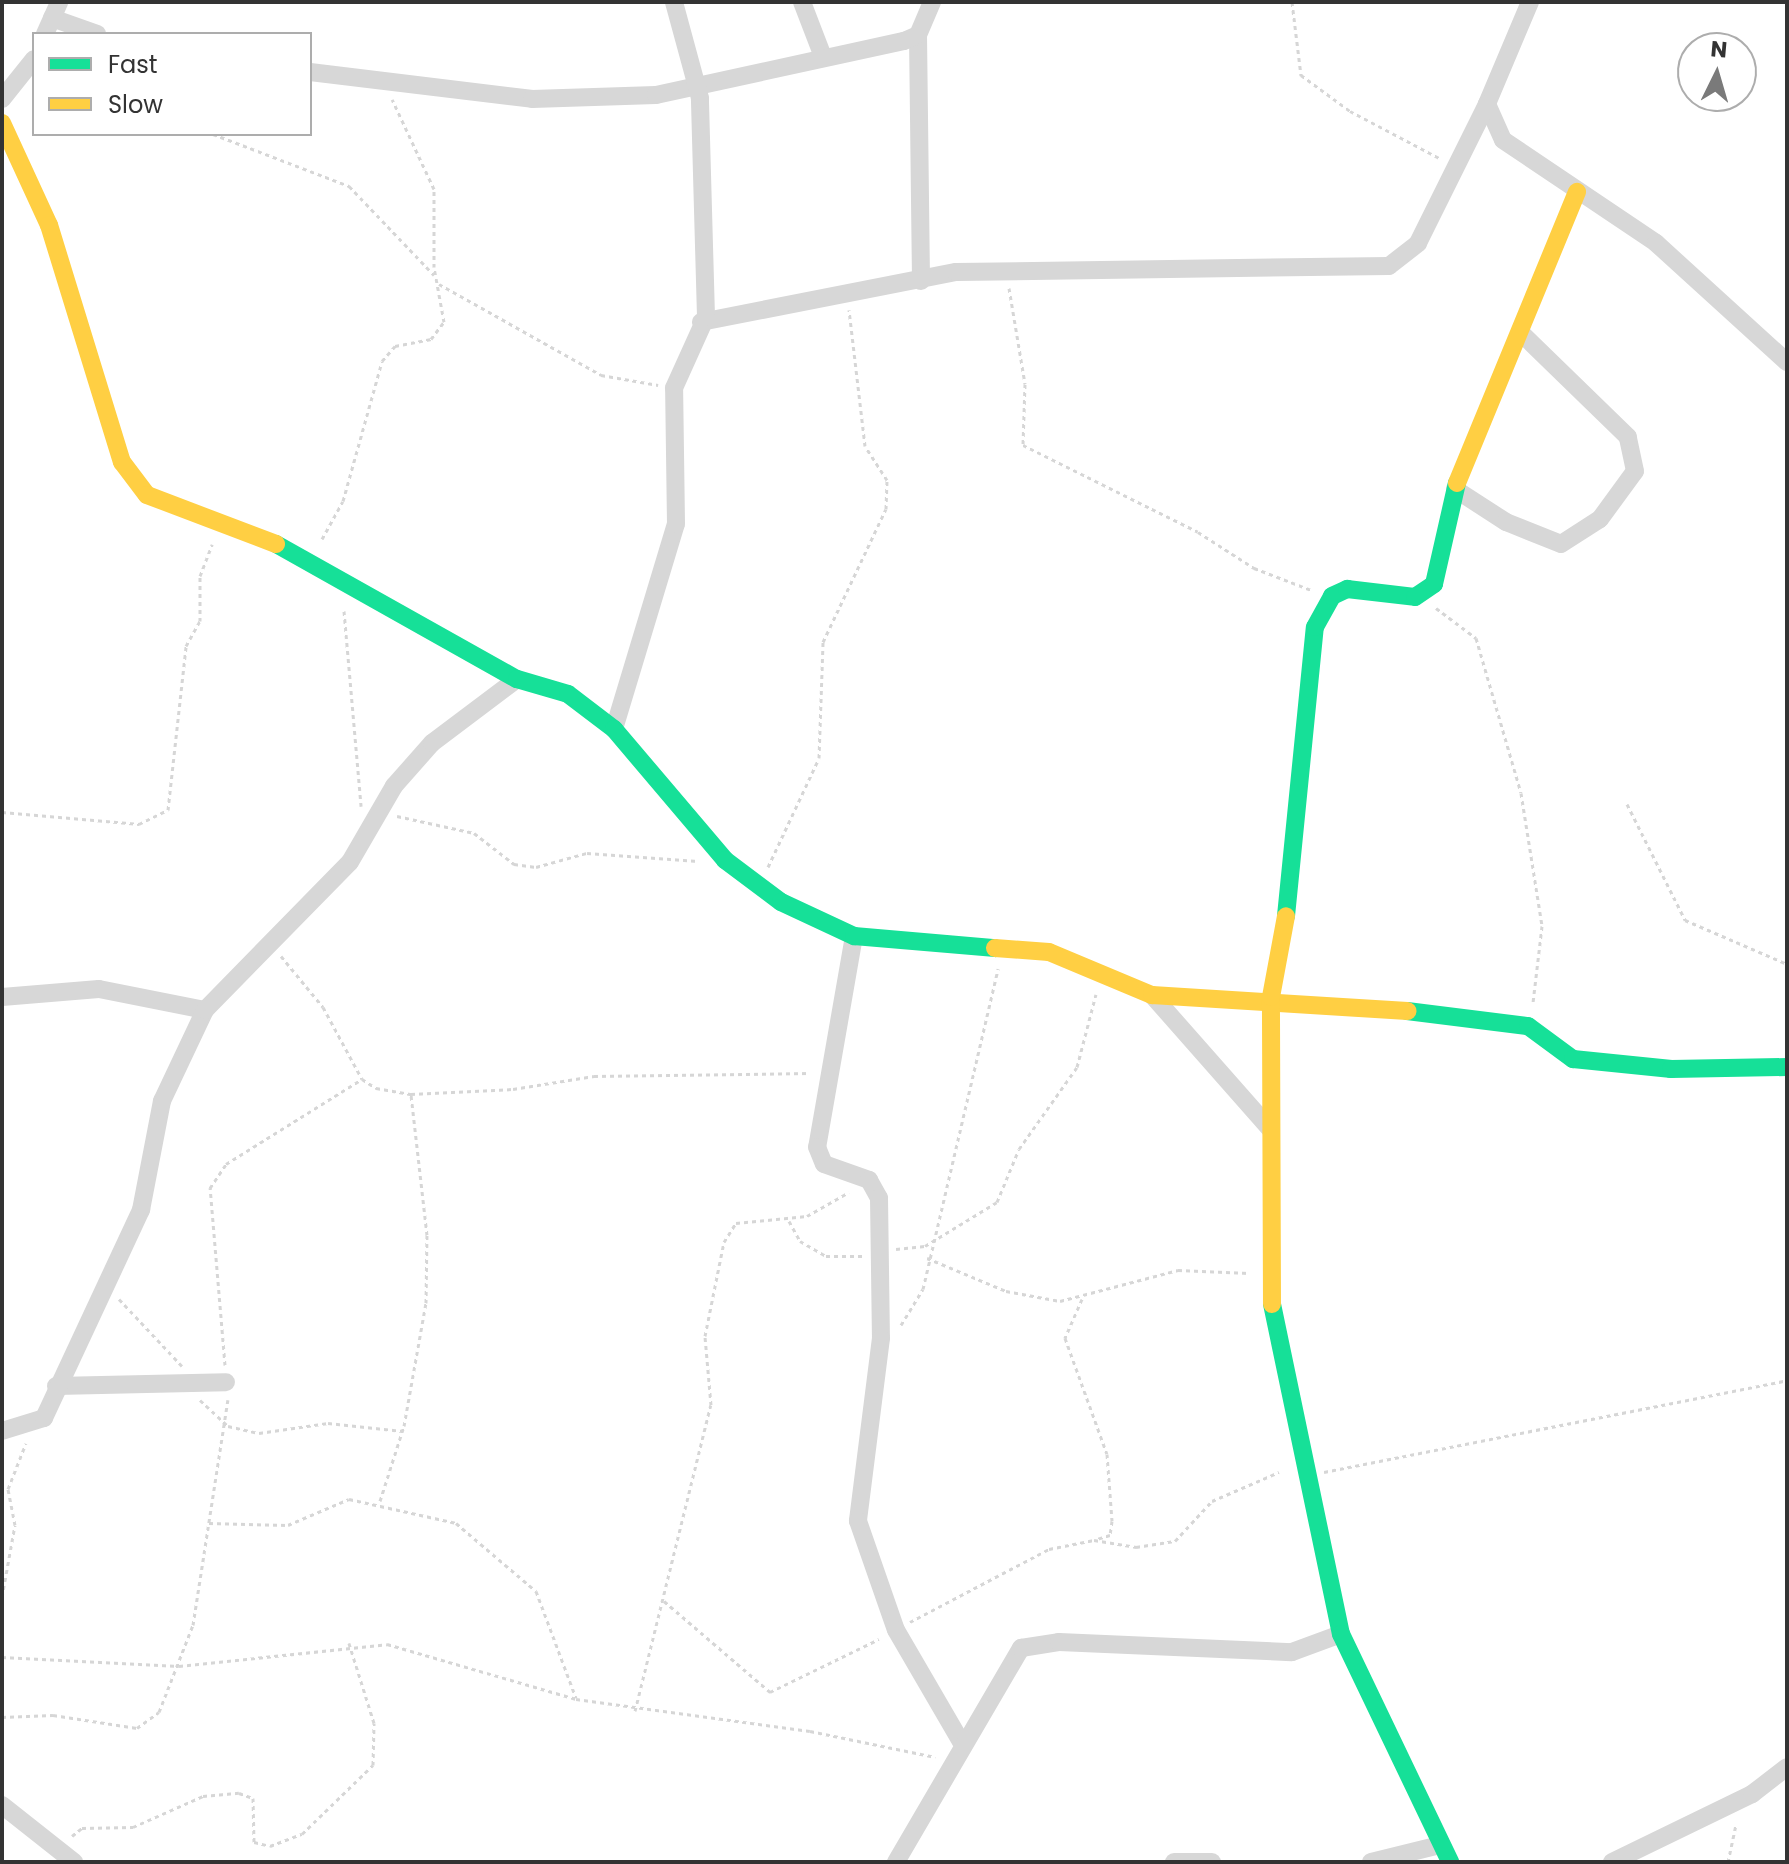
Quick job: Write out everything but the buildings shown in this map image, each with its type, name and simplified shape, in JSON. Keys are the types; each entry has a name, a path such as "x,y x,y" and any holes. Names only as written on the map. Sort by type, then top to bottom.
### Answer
{"street":[{"path":"614,729 676,524 674,388 701,322 707,203 696,84 674,2"},
{"path":"802,2 822,54"},
{"path":"921,281 918,35 932,2"},
{"path":"701,322 846,298 921,281 1005,269 1389,266 1418,243 1452,165 1487,104 1530,2"},
{"path":"52,18 91,32"},
{"path":"312,72 388,85 568,99 656,95 822,54 918,35"},
{"path":"8,94 32,62"},
{"path":"8,94 32,94"},
{"path":"1487,104 1503,140 1656,243 1787,362"},
{"path":"2,123 49,225 122,462 160,505 233,526 304,555 331,577 517,679 568,694 614,729 725,860 756,884 854,936 1049,952 1152,995 1226,1003 1271,997 1491,1016 1528,1026 1573,1059 1671,1069 1787,1067"},
{"path":"1450,1862 1341,1634 1303,1470 1269,1275 1271,997 1291,892 1305,671 1325,604 1347,589 1415,597 1434,584 1455,489 1523,335 1577,192"},
{"path":"1455,489 1506,522 1561,544 1600,519 1635,471 1628,437 1523,335"},
{"path":"2,1431 44,1418 56,1386 141,1210 162,1101 205,1010 271,939 331,884 432,743 517,679"},
{"path":"854,936 825,1073 817,1147 824,1164 869,1180 879,1198 881,1338 858,1521 896,1630 958,1753"},
{"path":"2,997 88,988 205,1010"},
{"path":"1152,995 1270,1129"},
{"path":"56,1386 119,1389 188,1381 226,1382"},
{"path":"898,1862 1010,1661 1032,1644 1292,1652 1341,1634"},
{"path":"1612,1862 1729,1806 1787,1767"},
{"path":"2,1805 68,1855"},
{"path":"1371,1862 1440,1845"},
{"path":"1174,1862 1212,1862"}],"path":[{"path":"1292,2 1301,75 1350,111 1452,165"},
{"path":"388,85 434,189 434,275"},
{"path":"219,136 341,180 434,275 439,284 444,322 431,339 387,351 343,501 304,555"},
{"path":"1005,269 1025,384 1023,445 1198,532 1254,568 1301,582 1325,604"},
{"path":"439,284 601,375 674,388"},
{"path":"756,884 782,848 819,758 823,642 886,509 887,480 865,446 846,298"},
{"path":"2,812 139,824 162,817 186,646 200,621 200,576 212,543 233,526"},
{"path":"331,577 352,643 363,840"},
{"path":"1415,597 1476,638 1521,793 1542,926 1528,1026"},
{"path":"1627,804 1685,920 1787,964"},
{"path":"382,812 474,833 514,864 536,867 587,853 725,860"},
{"path":"271,939 323,1007 362,1079 411,1094 513,1089 594,1076 825,1073"},
{"path":"881,1338 917,1308 929,1244 1003,947"},
{"path":"789,1221 800,1241 826,1256 929,1244 997,1202 1019,1149 1077,1067 1101,973"},
{"path":"2,1717 53,1715 137,1728 159,1712 179,1666 228,1426 210,1188 226,1164 362,1079"},
{"path":"380,1501 403,1431 428,1266 411,1094"},
{"path":"635,1711 711,1405 705,1336 724,1242 736,1223 789,1221 869,1180"},
{"path":"927,1258 1023,1295 1082,1299 1178,1270 1269,1275"},
{"path":"107,1279 169,1345 188,1381 228,1426 284,1434 328,1423 403,1431"},
{"path":"664,1601 770,1692 1049,1549 1110,1535 1112,1502 1107,1454 1065,1338 1082,1299"},
{"path":"1094,1540 1136,1547 1175,1541 1212,1501 1303,1470 1541,1423 1787,1380"},
{"path":"2,1597 15,1525 13,1469 44,1418"},
{"path":"209,1523 288,1525 336,1501 380,1501 456,1523 523,1575 545,1608 576,1699"},
{"path":"68,1855 82,1828 133,1827 224,1793 253,1798 251,1836 259,1845 302,1834 373,1765 374,1723 349,1643"},
{"path":"2,1657 179,1666 349,1643 387,1644 576,1699 635,1711 810,1731 958,1753"},
{"path":"1728,1862 1736,1820 1729,1806"}],"traffic: fast":[{"path":"1286,916 1315,627 1332,596 1347,589 1415,597 1434,584 1457,483"},
{"path":"276,544 517,679 568,694 614,729 725,860 781,902 854,936 995,948"},
{"path":"1407,1011 1528,1026 1573,1059 1671,1069 1787,1067"},
{"path":"1272,1304 1341,1634 1450,1862"}],"traffic: slow":[{"path":"2,123 49,225 122,462 147,495 276,544"},
{"path":"1457,483 1577,192"},
{"path":"1272,1304 1271,997 1286,916"},
{"path":"995,948 1049,952 1152,995 1407,1011"}]}
